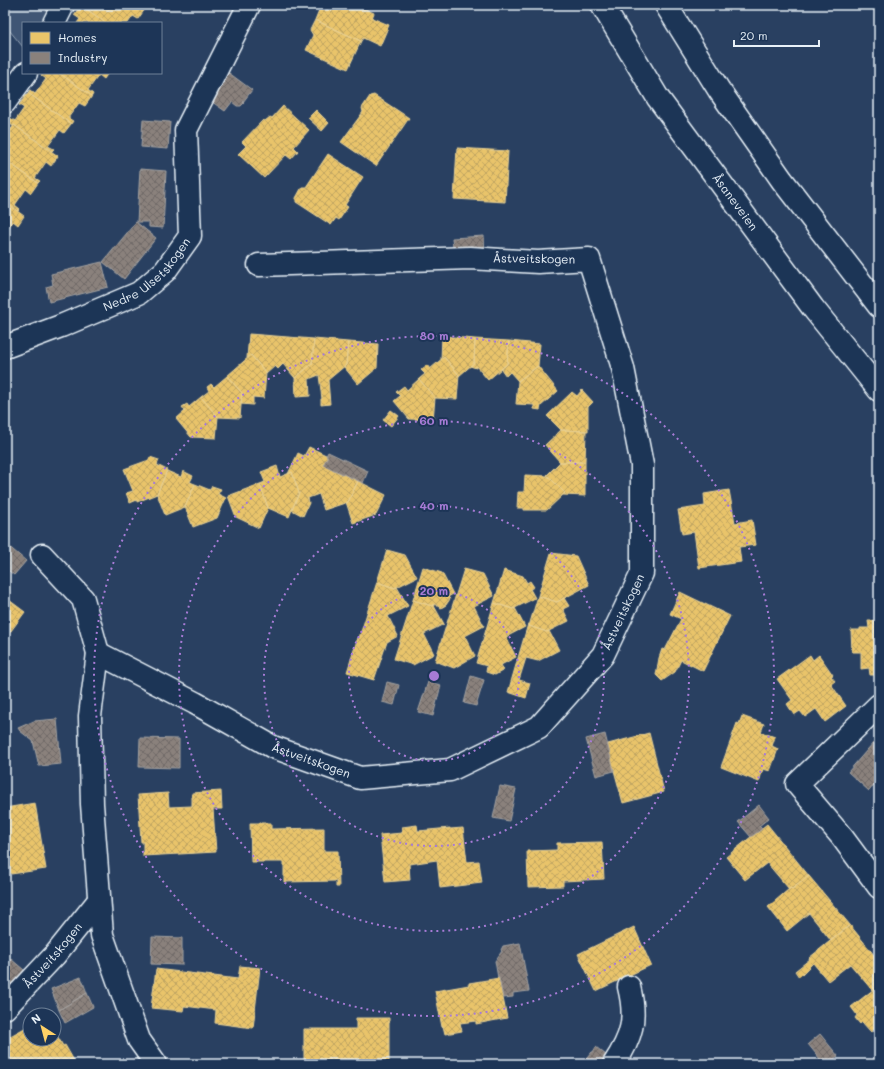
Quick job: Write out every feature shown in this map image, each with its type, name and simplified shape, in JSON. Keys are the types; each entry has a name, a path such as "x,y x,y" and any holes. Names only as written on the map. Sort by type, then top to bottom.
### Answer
{"main road":[{"path":"54,22 63,5"},
{"name":"Nedre Ulsetskogen","path":"5,347 61,326 139,293 165,271 186,242 190,236 186,130 249,5"},
{"name":"Åsaneveien","path":"602,5 658,98 812,308 879,390"},
{"path":"666,5 719,90 782,180 879,306"},
{"path":"5,102 25,74"},
{"name":"Åstveitskogen","path":"98,653 273,747 360,778 450,770 539,727 603,655 642,573 642,465 623,368 589,259 538,262 470,258 259,265"},
{"name":"Åstveitskogen","path":"42,555 82,599 98,653 90,716 92,804 102,935 139,1040 156,1064"},
{"path":"879,705 797,784 842,837 879,887"},
{"name":"Åstveitskogen","path":"5,1008 55,955 99,900"},
{"path":"614,1064 630,1033 633,1021 633,1001 629,987"}],"shaded area":[{"path":"5,5 54,5 47,22 22,22 22,46 5,25"}],"building: Homes":[{"path":"81,5 105,22 78,22 80,19 74,15"},
{"path":"81,5 139,5 145,9 138,19 133,16 129,22 105,22"},
{"path":"327,5 362,5 361,7 374,13 372,18 389,25 380,46 363,38 361,41 315,20 319,10 325,9"},
{"path":"315,20 361,41 348,69 306,50 313,35 310,30"},
{"path":"60,74 92,96 85,106 79,103 68,118 73,121 71,124 28,93 30,90 35,94 46,79 41,75"},
{"path":"60,74 107,74 104,79 99,75 88,90 93,94 92,96"},
{"path":"28,93 71,124 64,133 60,130 48,146 54,149 52,151 14,125 13,126 7,122 10,118 15,121 24,108 19,105"},
{"path":"374,95 409,118 376,166 341,142 363,112 362,108 370,96"},
{"path":"283,106 309,130 294,147 298,151 291,159 286,155 264,178 238,154 246,146 242,142 263,120 265,121 270,117 272,118"},
{"path":"316,110 329,123 322,131 308,118"},
{"path":"14,125 58,156 51,166 46,162 35,178 40,181 38,183 5,160 5,138"},
{"path":"457,148 508,151 505,202 454,199"},
{"path":"328,154 363,177 345,205 348,207 339,220 336,218 331,225 296,202 296,198 302,187 306,187"},
{"path":"5,160 38,183 31,193 26,189 15,205 20,209 18,211 5,202"},
{"path":"5,202 24,216 18,225 13,221 5,232"},
{"path":"249,334 314,339 312,364 295,378 283,364 278,369 275,366 266,374 251,355 247,358"},
{"path":"442,336 475,339 474,363 459,376 444,357 441,360"},
{"path":"314,339 348,342 346,365 328,380 330,404 321,405 322,399 319,375 309,379 310,396 296,397 295,378 312,364"},
{"path":"475,339 509,341 507,364 488,380 476,366 476,368 470,366 474,363"},
{"path":"509,341 540,344 538,366 518,381 510,372 506,376 501,369 507,364"},
{"path":"348,342 378,344 377,368 358,384 344,367 346,365"},
{"path":"251,355 266,373 264,398 253,397 253,405 241,404 242,393 227,376"},
{"path":"444,357 459,375 457,399 435,398 419,379 425,374 421,370 427,365 430,369"},
{"path":"538,366 558,391 541,406 540,410 534,409 534,405 516,404 518,381"},
{"path":"227,376 242,393 240,418 218,417 201,397 209,391 207,387 211,384 214,387"},
{"path":"419,379 435,398 433,420 409,419 394,401 400,396 396,392 404,386 407,390"},
{"path":"582,390 593,402 588,407 588,431 561,430 547,416 572,392 577,396"},
{"path":"201,397 218,417 216,438 191,437 176,419 185,411 182,407 187,404 189,407"},
{"path":"391,410 399,416 391,426 383,420"},
{"path":"561,430 586,431 585,462 560,462 545,445"},
{"path":"309,447 328,456 323,465 358,481 348,502 324,510 319,494 308,498 309,503 303,516 292,510 299,493 292,472 288,474 298,453 304,456"},
{"path":"150,457 159,460 157,465 167,470 157,494 137,502 137,500 130,503 126,493 133,491 124,469 148,461"},
{"path":"560,462 585,462 585,496 563,495 565,493 547,475"},
{"path":"277,466 280,477 292,472 299,493 289,517 268,508 260,484 265,482 261,472"},
{"path":"167,471 181,477 183,471 193,476 190,482 195,484 185,507 165,515 157,494"},
{"path":"525,475 548,476 565,493 547,510 524,510 524,508 517,508 518,492 524,492"},
{"path":"358,481 386,495 376,515 353,523 346,502 348,502"},
{"path":"195,484 210,490 212,486 221,489 218,494 226,498 217,518 193,527 185,507"},
{"path":"260,484 268,508 259,528 236,517 228,496"},
{"path":"729,490 735,523 752,520 756,545 739,547 741,562 699,568 694,532 682,534 678,510 705,506 704,494"},
{"path":"387,550 405,555 417,577 395,588 377,582"},
{"path":"551,553 576,556 589,585 557,602 538,596"},
{"path":"423,567 442,573 453,594 448,597 450,599 446,605 441,608 434,604 432,606 413,600"},
{"path":"464,569 483,574 494,596 474,606 484,626 465,636 475,656 454,668 435,661"},
{"path":"504,570 523,576 527,583 530,581 534,587 530,589 535,598 513,609 494,603"},
{"path":"377,582 395,588 397,587 408,606 388,616 398,636 387,642 374,680 347,672"},
{"path":"680,592 730,616 703,671 681,660 675,672 662,681 656,675 659,658 662,649 665,650 681,619 670,614"},
{"path":"538,596 557,602 564,598 569,606 563,609 569,621 547,632 529,626"},
{"path":"5,597 25,612 5,639"},
{"path":"413,600 432,606 433,604 444,624 424,634 434,654 413,665 394,659"},
{"path":"494,603 513,609 515,608 525,627 506,637 516,657 501,665 504,670 495,675 486,672 487,666 476,663"},
{"path":"868,621 879,621 879,675 870,675 869,668 861,669 861,652 852,652 851,630 869,628"},
{"path":"528,624 530,625 529,626 547,632 549,631 559,650 538,661 526,658 519,680 530,683 526,698 508,692"},
{"path":"810,655 813,660 819,655 833,675 831,676 835,681 831,684 846,706 825,722 816,709 805,717 800,711 794,715 787,704 792,700 777,679"},
{"path":"742,716 764,724 761,732 775,737 772,746 778,749 770,771 763,769 759,782 721,767 737,723 739,724"},
{"path":"649,733 664,792 623,803 607,745"},
{"path":"221,791 222,809 213,809 216,852 143,856 138,795 168,793 169,807 192,806 192,793"},
{"path":"35,803 46,869 11,874 5,837 5,808"},
{"path":"250,823 271,823 271,829 324,828 324,851 338,851 339,887 336,887 336,881 284,882 284,862 251,862"},
{"path":"767,824 809,876 792,889 789,889 767,863 745,880 726,857"},
{"path":"417,825 418,831 463,828 467,862 479,861 482,883 440,888 437,860 409,864 410,880 385,882 380,835 402,833 402,827"},
{"path":"602,842 604,879 563,881 563,886 528,887 527,851 557,850 557,843"},
{"path":"809,876 850,925 831,941 809,913 787,931 768,907 789,889 792,889"},
{"path":"850,925 879,961 879,987 872,990 850,964 828,981 813,963 799,977 795,971"},
{"path":"634,927 651,965 596,991 578,954"},
{"path":"240,966 260,968 253,1028 215,1023 216,1010 184,1006 183,1011 151,1008 156,969 238,979"},
{"path":"499,978 507,1018 476,1024 476,1021 460,1023 462,1031 445,1034 443,1026 442,1027 435,991"},
{"path":"879,987 879,1025 871,1032 862,1022 860,1024 855,1018 857,1015 851,1007 874,989 875,990"},
{"path":"356,1018 389,1018 389,1064 304,1064 304,1029 356,1029"},
{"path":"22,1029 22,1047 62,1047 62,1044 63,1046 65,1045 76,1064 44,1064 43,1062 38,1064 5,1064 5,1050 10,1047 5,1039"}],"building: Industry":[{"path":"229,73 252,90 241,106 237,106 232,102 225,111 208,99"},
{"path":"143,120 170,122 168,149 141,147"},
{"path":"140,169 166,171 163,228 149,227 149,222 137,222"},
{"path":"136,222 156,238 124,279 103,262"},
{"path":"484,236 485,256 454,258 452,238"},
{"path":"102,262 108,287 49,302 46,287 53,285 51,274"},
{"path":"328,452 368,471 363,483 323,465 328,456 326,456"},
{"path":"6,544 26,561 14,575 5,568"},
{"path":"471,676 484,680 476,706 464,703"},
{"path":"387,682 399,685 394,705 382,702"},
{"path":"428,682 441,685 433,716 418,712"},
{"path":"57,719 61,764 39,766 33,741 18,728 34,721"},
{"path":"605,734 614,771 596,776 586,739"},
{"path":"140,738 179,739 179,768 139,767"},
{"path":"874,742 879,747 879,779 869,791 848,772"},
{"path":"500,786 516,789 509,821 493,818"},
{"path":"759,805 769,818 759,826 762,829 751,837 738,822"},
{"path":"152,937 182,938 182,965 151,964"},
{"path":"520,943 529,991 513,993 513,997 503,998 495,961 502,951 503,946"},
{"path":"11,959 24,970 8,990 5,987 5,967"},
{"path":"81,977 87,993 62,1008 58,1007 51,989"},
{"path":"87,993 93,1007 65,1023 62,1016 62,1008"},
{"path":"820,1034 838,1056 828,1064 824,1064 808,1044"},
{"path":"596,1047 611,1059 607,1064 582,1064 593,1052"}]}
